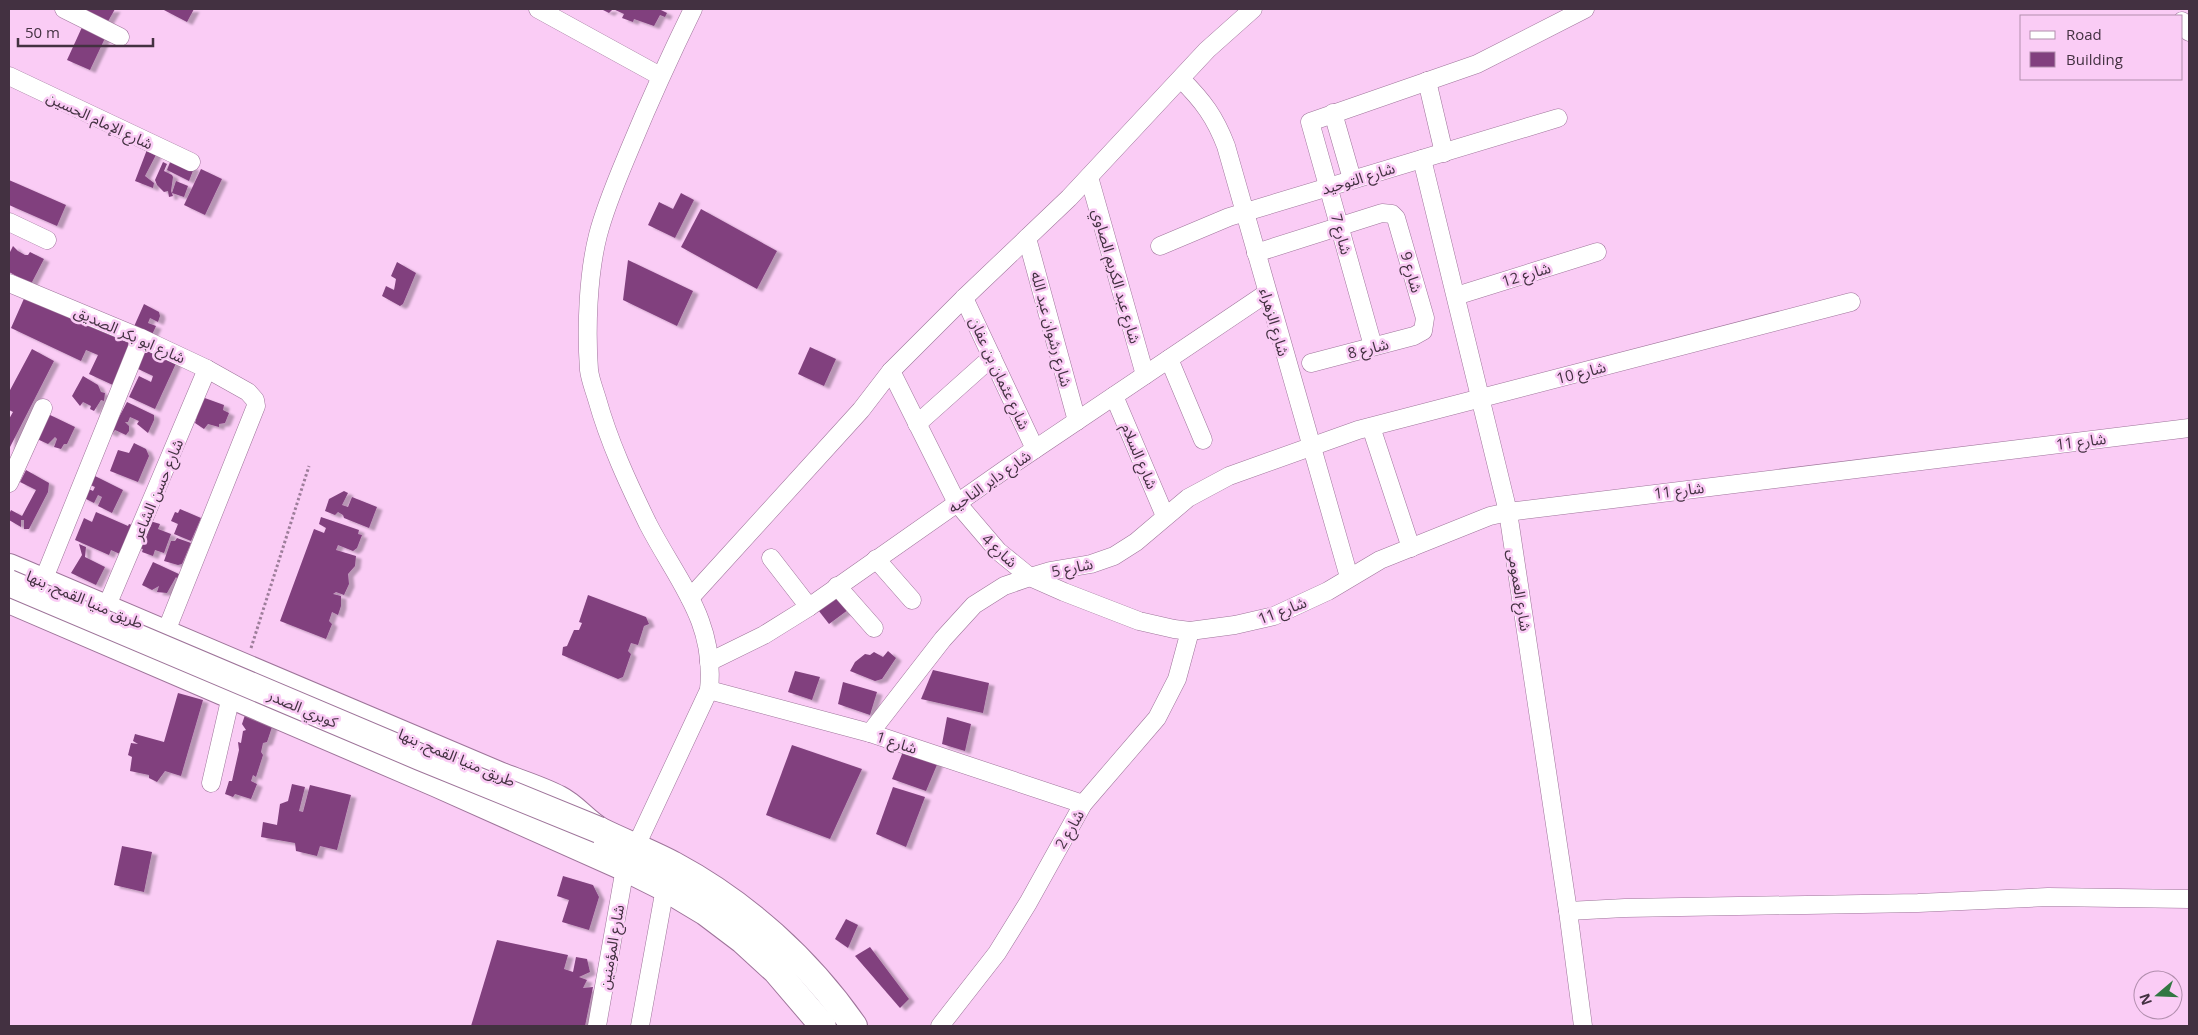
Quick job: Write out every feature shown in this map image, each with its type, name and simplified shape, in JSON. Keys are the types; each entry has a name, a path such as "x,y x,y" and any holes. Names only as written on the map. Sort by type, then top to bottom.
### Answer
{"highway":[{"name":"طريق منيا القمح, بنها","path":"9,567 499,776 559,799 578,811 665,888 705,912 742,940 776,971 823,1026"},
{"name":"كوبري الصدر","path":"9,583 420,757 599,830"},
{"name":"كوبري الصدر","path":"9,591 403,760 421,770 437,784"},
{"name":"طريق منيا القمح, بنها","path":"9,600 437,784 630,857 682,870 713,888 750,915 784,944 815,977 854,1026"},
{"path":"93,636 106,608"}],"street":[{"path":"64,9 120,37"},
{"path":"538,9 660,76"},
{"path":"692,9 660,76 610,197 598,236 591,276 589,371 604,424 629,486 660,548 690,598 704,629 709,662 709,690"},
{"path":"690,598 861,410 891,371 1088,177 1214,44 1253,9"},
{"path":"1352,179 1333,113 1477,64 1585,9"},
{"name":"شارع الإمام الحسين","path":"9,76 191,162"},
{"name":"شارع الزهراء","path":"1181,79 1201,100 1218,124 1226,146 1266,293 1349,577"},
{"path":"1427,81 1444,152"},
{"name":"شارع 7","path":"1333,113 1310,122 1330,187 1373,346"},
{"name":"شارع التوحيد","path":"1160,246 1229,217 1558,118"},
{"name":"شارع العمومى","path":"1422,159 1508,512 1568,911 1583,1026"},
{"name":"شارع عبد الكريم الصاوي","path":"1088,177 1145,375"},
{"name":"شارع 9","path":"1340,226 1382,213 1392,214 1398,224 1425,318 1423,331"},
{"path":"9,222 47,240"},
{"path":"1256,253 1340,226"},
{"name":"شارع رشوان عبد الله","path":"1027,238 1077,421"},
{"name":"شارع 12","path":"1456,296 1597,252"},
{"name":"شارع ابو بكر الصديق","path":"9,283 141,338 208,369 248,392 255,400 256,406 165,634"},
{"name":"شارع داير الناحيه","path":"709,662 764,635 809,607 1035,449 1266,293"},
{"name":"شارع عثمان بن عفان","path":"964,298 1035,449"},
{"name":"شارع 10","path":"1312,446 1372,427 1480,398 1851,302"},
{"name":"شارع 8","path":"1311,363 1414,336 1423,331"},
{"path":"43,581 141,338"},
{"path":"917,424 992,357"},
{"path":"1169,359 1203,440"},
{"name":"شارع حسن الشاعر","path":"106,608 208,369"},
{"name":"شارع 4","path":"891,371 957,503 998,551 1030,577 1064,592 1138,621 1190,631"},
{"name":"شارع السلام","path":"1114,396 1165,516"},
{"path":"9,483 43,408"},
{"path":"1372,427 1411,548"},
{"name":"شارع 11","path":"1190,631 1235,625 1274,616 1328,592 1349,577 1380,560 1490,516 1508,512 2189,428"},
{"name":"شارع 5","path":"870,733 943,639 974,605 1004,586 1050,571 1091,564 1114,556 1136,542 1165,516 1208,486 1312,446"},
{"path":"771,558 809,607"},
{"path":"876,559 912,600"},
{"path":"837,586 874,628"},
{"name":"شارع 2","path":"940,1026 997,953 1028,903 1083,804 1158,718 1177,679 1190,631"},
{"name":"شارع 1","path":"709,690 870,733 1083,804"},
{"name":"شارع المؤمنين","path":"597,1026 630,857 709,690"},
{"path":"211,783 231,696"},
{"path":"640,1026 665,888"},
{"path":"1568,911 1645,907 1918,903 2048,897 2189,899"}],"path":[{"path":"244,667 309,466"}],"building":[{"path":"73,9 115,9 106,25"},
{"path":"162,9 194,9 187,22"},
{"path":"601,9 613,9 609,13"},
{"path":"613,9 659,9 667,13 665,17 660,15 654,26 634,19 633,22 622,18 624,14"},
{"path":"83,25 106,36 90,70 67,60"},
{"path":"148,147 158,151 145,176 154,183 153,188 135,181"},
{"path":"172,157 194,168 189,181 167,170"},
{"path":"163,162 167,164 164,171 173,177 171,191 173,196 169,197 168,191 164,192 155,180"},
{"path":"201,169 222,179 205,215 184,205"},
{"path":"9,180 66,205 57,226 9,205"},
{"path":"176,181 188,186 184,197 172,193"},
{"path":"681,193 694,200 675,238 648,225 659,202 673,209"},
{"path":"701,209 777,251 757,289 681,247"},
{"path":"13,246 25,255 28,255 30,252 44,259 31,284 9,272 9,254"},
{"path":"628,260 693,291 677,326 623,300"},
{"path":"397,262 416,273 403,304 400,306 382,296 386,286 394,290 396,279 391,276"},
{"path":"26,294 134,343 115,386 89,374 98,355 86,350 81,361 11,328"},
{"path":"144,304 159,312 160,316 158,322 150,318 148,323 156,326 150,339 132,331"},
{"path":"147,345 178,359 155,409 129,397 139,376 151,382 153,376 136,368"},
{"path":"810,347 836,359 824,386 798,374"},
{"path":"32,349 54,361 9,449 9,419 13,412 9,410 9,392"},
{"path":"83,376 98,385 101,392 105,393 104,401 101,400 94,411 90,409 91,406 83,402 80,406 72,396"},
{"path":"202,397 224,405 223,410 229,413 225,423 219,424 219,427 208,424 204,429 195,423"},
{"path":"127,402 154,415 154,420 148,433 137,424 139,421 130,417 128,422 125,422 129,426 129,431 126,435 115,430 112,434 106,431 113,416 118,419"},
{"path":"48,414 75,427 67,444 64,444 61,449 54,447 57,439 55,437 48,444 37,439"},
{"path":"134,443 146,449 149,456 138,482 110,471 118,450 129,453"},
{"path":"26,470 49,483 48,492 29,529 24,529 24,520 21,520 21,527 9,520 11,510 22,516 36,490 20,482"},
{"path":"93,475 123,490 112,513 98,506 102,497 98,495 94,503 82,497 87,488 93,491 95,487 88,484"},
{"path":"344,491 348,493 342,505 348,507 352,497 377,507 369,528 344,518 338,512 335,515 325,511 329,499"},
{"path":"180,509 201,518 191,541 174,534 178,524 171,521 175,512 178,513"},
{"path":"96,512 128,526 129,524 132,525 120,554 111,550 109,555 75,540 84,518 92,522"},
{"path":"321,517 359,530 358,534 362,535 357,548 353,551 338,545 336,550 356,556 355,566 348,574 349,584 344,595 336,592 333,594 341,596 341,606 338,615 332,612 329,621 332,624 326,639 280,621 314,529 324,533 326,528 319,524"},
{"path":"150,521 160,524 158,529 171,534 164,553 155,550 153,556 142,552 143,549 135,547"},
{"path":"177,538 191,543 182,564 178,565 164,561 171,541 175,541"},
{"path":"79,544 86,547 85,557 105,567 96,585 71,573 82,555"},
{"path":"153,562 181,575 179,581 176,577 167,593 157,592 159,586 152,590 142,585"},
{"path":"837,589 852,607 829,624 815,606"},
{"path":"588,595 646,617 649,624 644,626 638,645 631,643 628,651 631,654 623,677 618,679 562,655 563,647 567,646 574,630 579,630 582,623 579,622"},
{"path":"888,651 896,658 882,679 875,681 850,671 855,662 865,654 870,655 874,652 883,657"},
{"path":"933,670 989,683 983,713 921,699"},
{"path":"795,671 820,677 812,700 788,692"},
{"path":"843,682 877,692 870,715 838,704"},
{"path":"178,693 203,700 181,776 165,771 157,782 149,778 149,775 130,771 132,757 128,755 131,743 138,744 133,741 135,734 164,742"},
{"path":"245,715 273,724 267,742 263,743 261,752 263,755 256,777 253,775 251,781 257,784 251,799 235,794 233,797 225,794 229,781 232,781 239,750 238,742 241,743 243,731 246,730 242,724"},
{"path":"947,717 971,724 965,751 942,744"},
{"path":"792,745 862,769 830,839 766,815"},
{"path":"904,749 939,760 926,791 892,779"},
{"path":"292,784 305,787 299,811 303,812 310,785 351,795 337,850 320,846 317,856 296,851 295,843 261,837 263,822 277,825 280,804 288,801"},
{"path":"893,787 925,797 906,847 876,834"},
{"path":"122,846 152,852 144,892 114,885"},
{"path":"563,876 593,885 599,897 589,930 562,922 569,900 557,896"},
{"path":"846,919 858,925 848,948 835,939"},
{"path":"497,940 568,955 564,969 573,972 576,957 587,959 590,972 579,977 587,980 583,988 593,987 585,1026 471,1026"},
{"path":"870,947 909,999 900,1008 855,956"}]}
